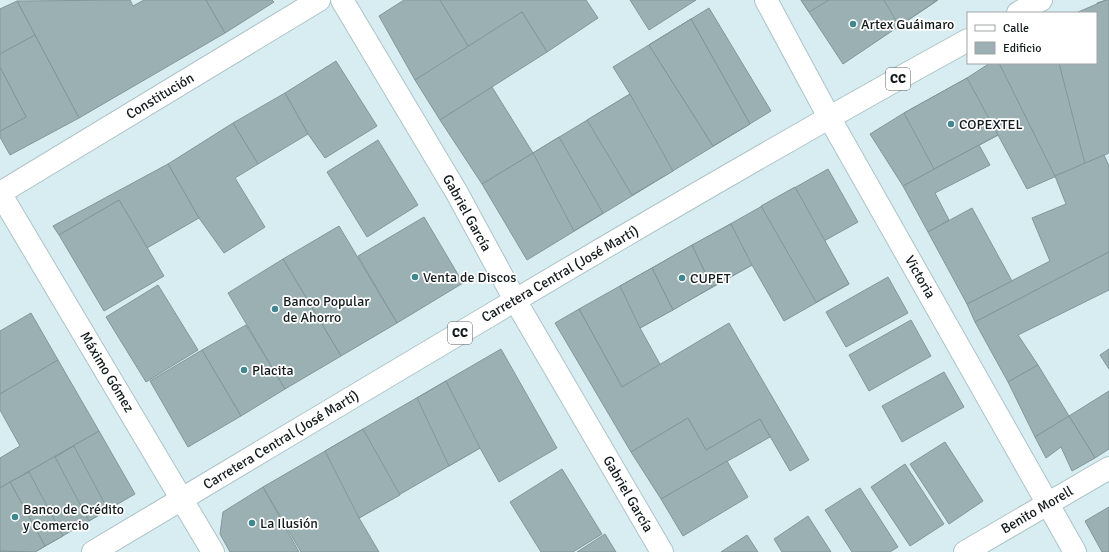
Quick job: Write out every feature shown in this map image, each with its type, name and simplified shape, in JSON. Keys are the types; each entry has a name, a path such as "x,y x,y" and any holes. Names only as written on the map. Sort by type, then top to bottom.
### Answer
{"main road":[{"name":"Constitución","path":"0,193 319,0"},
{"name":"Gabriel García","path":"342,0 457,194 515,300 662,552"},
{"name":"Victoria","path":"766,0 829,117 1076,552"},
{"path":"1020,12 1041,0"},
{"name":"Carretera Central (José Martí)","path":"94,552 515,300 829,117 967,41"},
{"name":"Máximo Gómez","path":"0,193 213,552"},
{"name":"Benito Morell","path":"965,552 1109,468"}],"building":[{"path":"130,0 133,6 144,0 206,0 225,33 79,118 17,1"},
{"path":"206,0 272,0 274,2 225,33"},
{"path":"404,0 440,0 470,49 415,80 379,16"},
{"path":"440,0 586,0 598,18 547,52 522,12 470,49"},
{"path":"630,0 696,0 649,30"},
{"path":"801,0 938,0 843,64"},
{"path":"801,0 829,0 809,12"},
{"path":"884,0 934,0 935,2 899,26"},
{"path":"1109,0 1109,75 1097,3"},
{"path":"1109,0 1109,153 1027,189 998,135 903,186 870,134 988,64 1097,64 1097,12 1078,12"},
{"path":"17,1 35,35 0,54 0,9"},
{"path":"709,8 771,111 527,260 482,184 630,94 613,67"},
{"path":"522,12 547,52 440,120 415,80"},
{"path":"691,19 750,124 713,146 649,45"},
{"path":"691,19 750,124 713,146 649,45"},
{"path":"35,35 79,118 10,155 0,137 0,131 26,117 0,67 0,54"},
{"path":"336,61 377,126 325,158 308,134 285,93"},
{"path":"999,64 1059,64 1085,164 1055,176"},
{"path":"0,67 26,117 0,131"},
{"name":"COPEXTEL","path":"967,78 998,135 934,169 904,113"},
{"path":"492,87 533,153 482,184 440,120"},
{"path":"285,93 308,134 258,164 233,123"},
{"path":"630,94 673,171 632,195 587,120"},
{"path":"233,123 258,164 235,178 265,227 224,253 199,218 168,164"},
{"path":"559,137 603,213 574,231 533,153"},
{"path":"378,140 418,205 367,237 327,172"},
{"path":"979,145 990,165 935,193 949,220 928,232 903,186"},
{"path":"1104,155 1109,166 1109,252 975,322 967,304 1050,261 1032,218 1066,204 1055,176"},
{"path":"168,164 199,218 147,248 119,200 59,235 53,226"},
{"path":"828,169 858,222 824,241 849,284 784,321 752,265 640,328 661,366 622,387 579,309"},
{"path":"795,187 849,284 816,302 761,206"},
{"path":"119,200 164,276 104,311 59,235"},
{"path":"972,208 1012,281 967,304 928,232"},
{"path":"424,217 463,283 397,323 358,256"},
{"path":"731,224 752,265 712,287 692,245"},
{"path":"339,226 397,323 341,356 283,259"},
{"name":"CUPET","path":"692,245 712,287 673,310 652,268"},
{"path":"1109,252 1109,290 1018,335 1038,365 1008,382 975,322"},
{"name":"Banco Popular de Ahorro","path":"283,259 341,356 285,389 228,293"},
{"path":"652,268 673,310 640,328 620,286"},
{"path":"888,277 908,313 846,347 826,312"},
{"path":"158,285 198,350 146,382 106,317"},
{"path":"579,309 622,387 729,323 809,460 790,471 760,419 706,450 688,418 631,452 555,323"},
{"path":"31,313 58,360 0,394 0,331"},
{"path":"911,320 931,356 869,391 849,355"},
{"name":"Placita","path":"246,325 285,389 241,416 202,350"},
{"path":"501,349 557,448 499,482 480,448 359,518 379,552 301,552 263,487"},
{"path":"1109,349 1109,369 1100,355"},
{"path":"202,350 241,416 188,447 150,381"},
{"path":"58,360 99,431 0,488 0,458 20,446 0,410 0,394"},
{"path":"1038,365 1069,416 1035,437 1008,382"},
{"path":"944,372 964,407 902,442 882,406"},
{"path":"446,381 480,448 449,466 417,398"},
{"path":"1109,391 1109,449 1095,458 1069,416"},
{"path":"1069,416 1095,458 1072,471 1061,447 1046,458 1035,437"},
{"path":"688,418 706,450 760,419 770,437 661,499 631,452"},
{"path":"363,429 400,495 359,518 325,451"},
{"path":"99,431 135,494 35,552 0,552 0,488"},
{"path":"945,442 983,501 949,524 910,464"},
{"path":"74,446 108,510 89,521 55,457"},
{"path":"727,461 748,497 683,536 661,499"},
{"path":"905,464 944,524 910,546 871,487"},
{"path":"562,469 602,534 573,552 541,552 510,502"},
{"path":"29,472 63,536 45,546 10,482"},
{"name":"Banco de Crédito y Comercio","path":"10,482 45,546 35,552 0,551 0,488"},
{"name":"La Ilusión","path":"263,487 299,552 230,552 220,534 223,512"},
{"path":"860,488 898,547 890,552 852,552 825,510"},
{"path":"1109,507 1109,552 1102,552 1085,521"},
{"path":"808,516 831,552 782,552 774,539"},
{"path":"605,534 616,552 577,552"},
{"path":"747,535 758,552 721,552"}],"place":[{"name":"Artex Guáimaro","path":"853,24"},
{"name":"COPEXTEL","path":"951,124"},
{"name":"Venta de Discos","path":"415,277"},
{"name":"CUPET","path":"682,278"},
{"name":"Banco Popular de Ahorro","path":"275,309"},
{"name":"Placita","path":"244,370"},
{"name":"Banco de Crédito y Comercio","path":"15,517"},
{"name":"La Ilusión","path":"252,523"}]}
